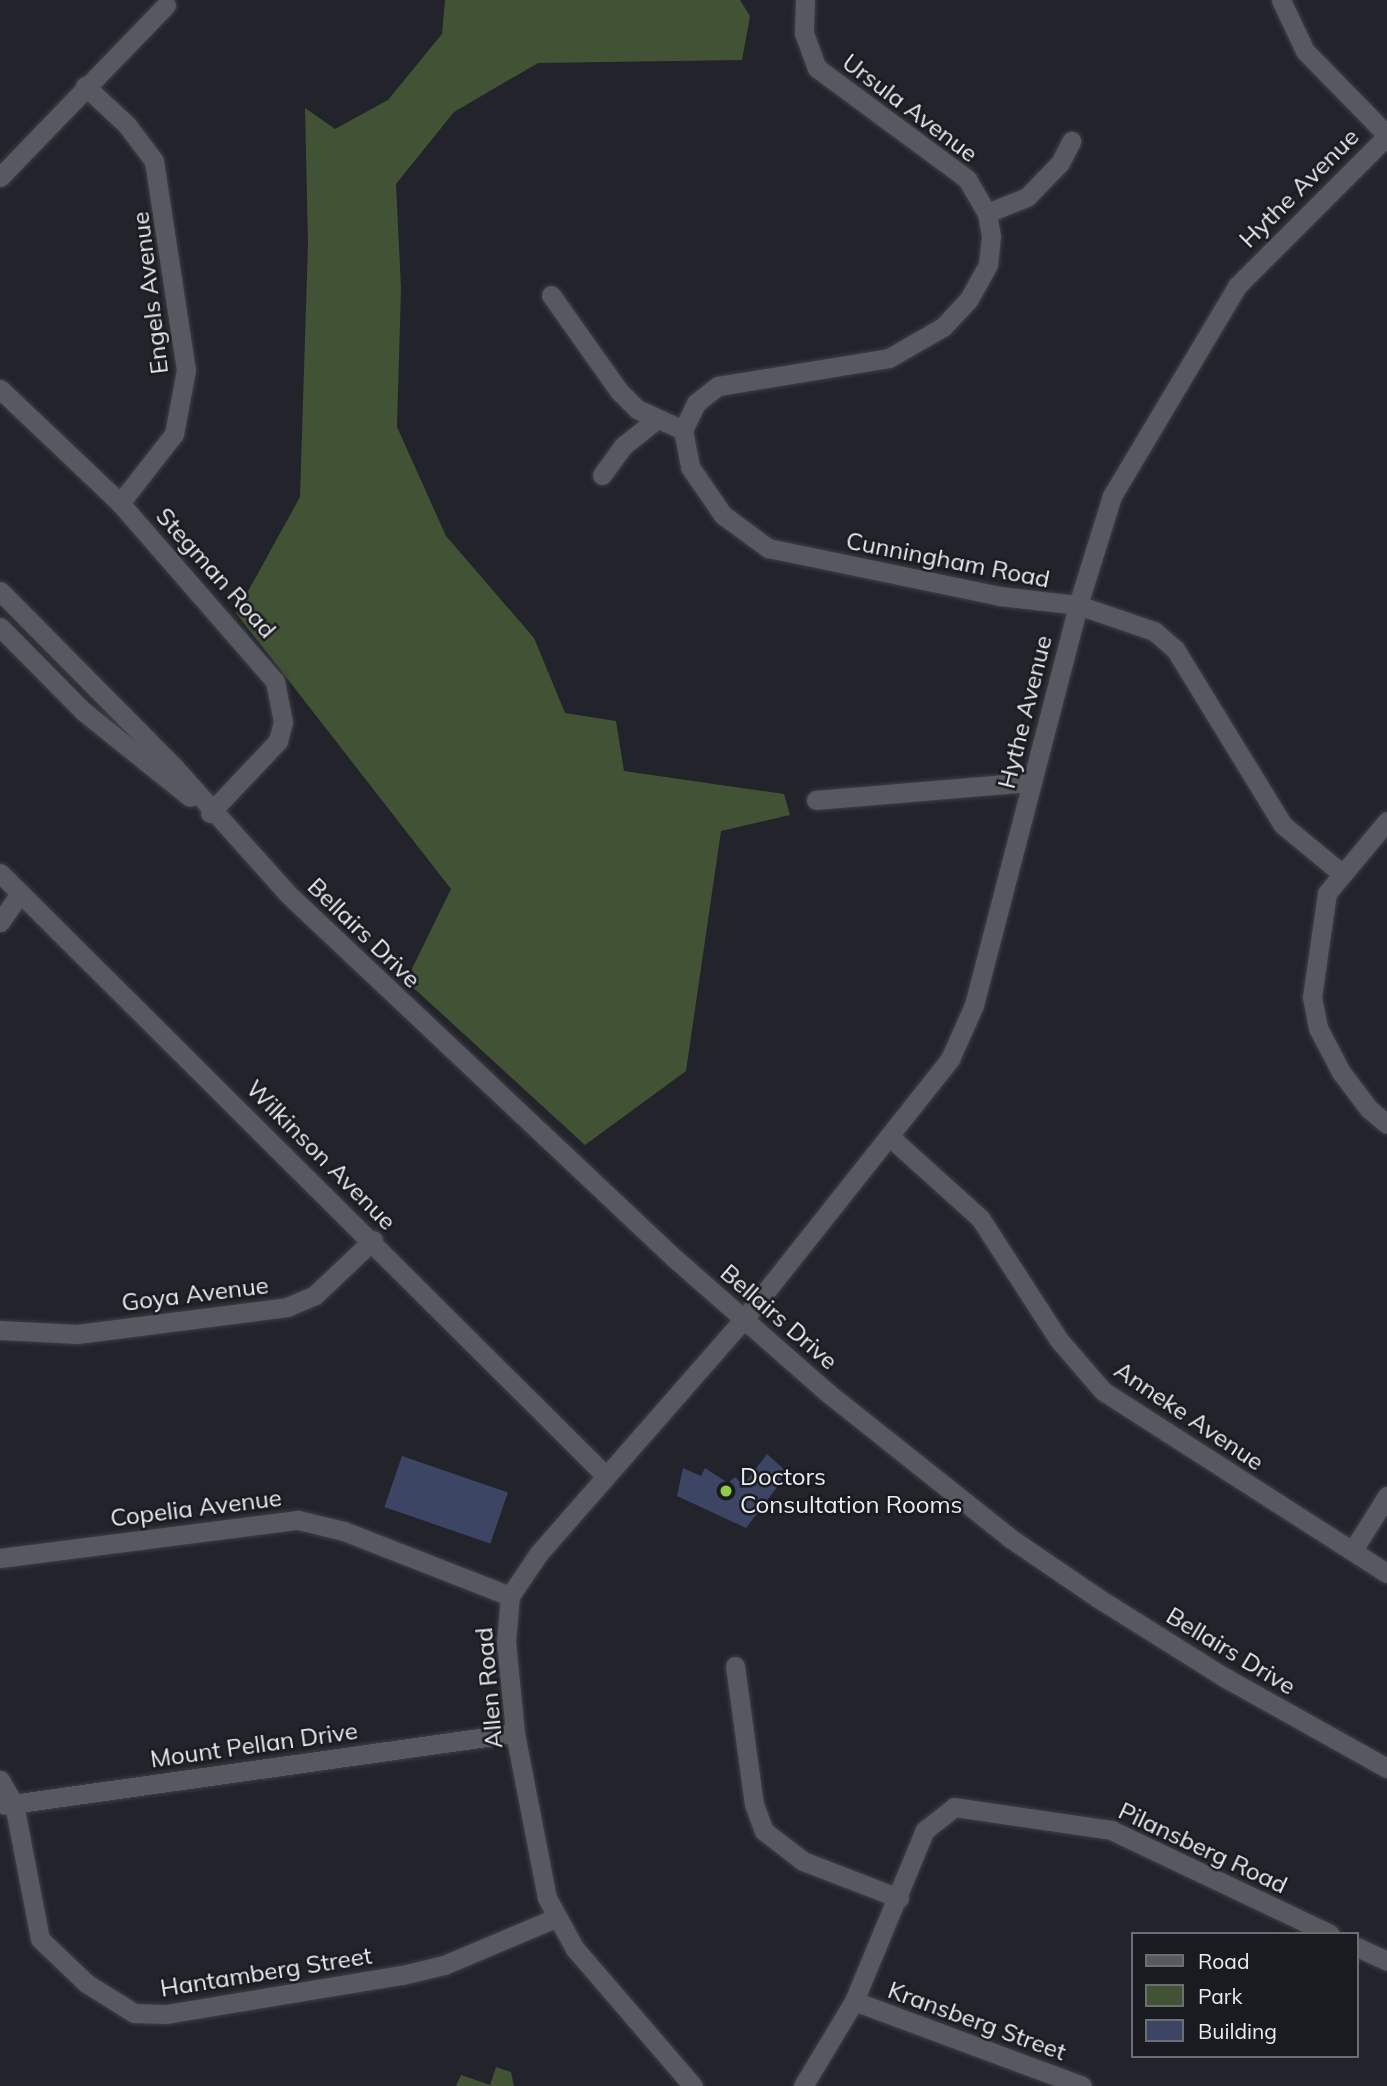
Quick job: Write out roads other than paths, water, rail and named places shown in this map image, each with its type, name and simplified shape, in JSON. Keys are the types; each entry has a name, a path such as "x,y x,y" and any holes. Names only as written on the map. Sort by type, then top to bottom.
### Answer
{"street":[{"name":"Ursula Avenue","path":"805,0 804,33 817,68 967,178 987,213"},
{"path":"1281,0 1305,51 1387,135"},
{"path":"0,177 166,5"},
{"name":"Engels Avenue","path":"85,86 127,125 154,161 186,370 174,435 120,503"},
{"name":"Hythe Avenue","path":"744,1319 950,1059 970,1018 1078,606 1112,496 1214,319 1259,262 1387,135"},
{"path":"551,295 619,391 657,419 683,430 696,402 718,386 872,362 916,345 943,327 984,275 991,249 987,213 1027,197 1060,163 1071,141"},
{"name":"Stegman Road","path":"0,389 120,503 267,668 280,692 283,722 278,741 210,813"},
{"path":"601,475 623,446 657,419"},
{"name":"Cunningham Road","path":"683,430 690,467 705,492 723,515 768,548 1000,596 1078,606 1154,631 1175,649 1283,825 1340,872"},
{"path":"0,591 176,769 210,813"},
{"path":"0,627 83,711 210,813"},
{"path":"816,800 1032,782"},
{"name":"Bellairs Drive","path":"210,813 388,991 744,1319 881,1438 1010,1538 1224,1677 1387,1768"},
{"path":"1387,821 1340,872 1325,904 1313,1007 1341,1072 1369,1110 1387,1124"},
{"name":"Wilkinson Avenue","path":"0,873 373,1240 605,1475"},
{"path":"0,922 20,893"},
{"name":"Anneke Avenue","path":"890,1137 980,1218 1059,1340 1103,1391 1387,1573"},
{"name":"Goya Avenue","path":"0,1330 77,1334 287,1307 315,1295 373,1240"},
{"name":"Allen Road","path":"692,2086 555,1918 539,1876 515,1733 506,1642 510,1596 605,1475 744,1319"},
{"path":"1353,1550 1387,1496"},
{"name":"Copelia Avenue","path":"0,1558 298,1520 344,1531 510,1596"},
{"path":"735,1666 754,1804 764,1831 803,1861 899,1898"},
{"name":"Mount Pellan Drive","path":"7,1805 515,1733"},
{"name":"Hantamberg Street","path":"0,1780 40,1939 86,1983 134,2013 166,2014 402,1975 444,1965 555,1918"},
{"name":"Pilansberg Road","path":"803,2086 854,2001 929,1824 947,1809 968,1805 1111,1830 1326,1932"},
{"path":"1359,1948 1387,1961"},
{"name":"Kransberg Street","path":"854,2001 1082,2086"}],"place":[{"name":"Doctors Consultation Rooms","path":"726,1491"}]}
